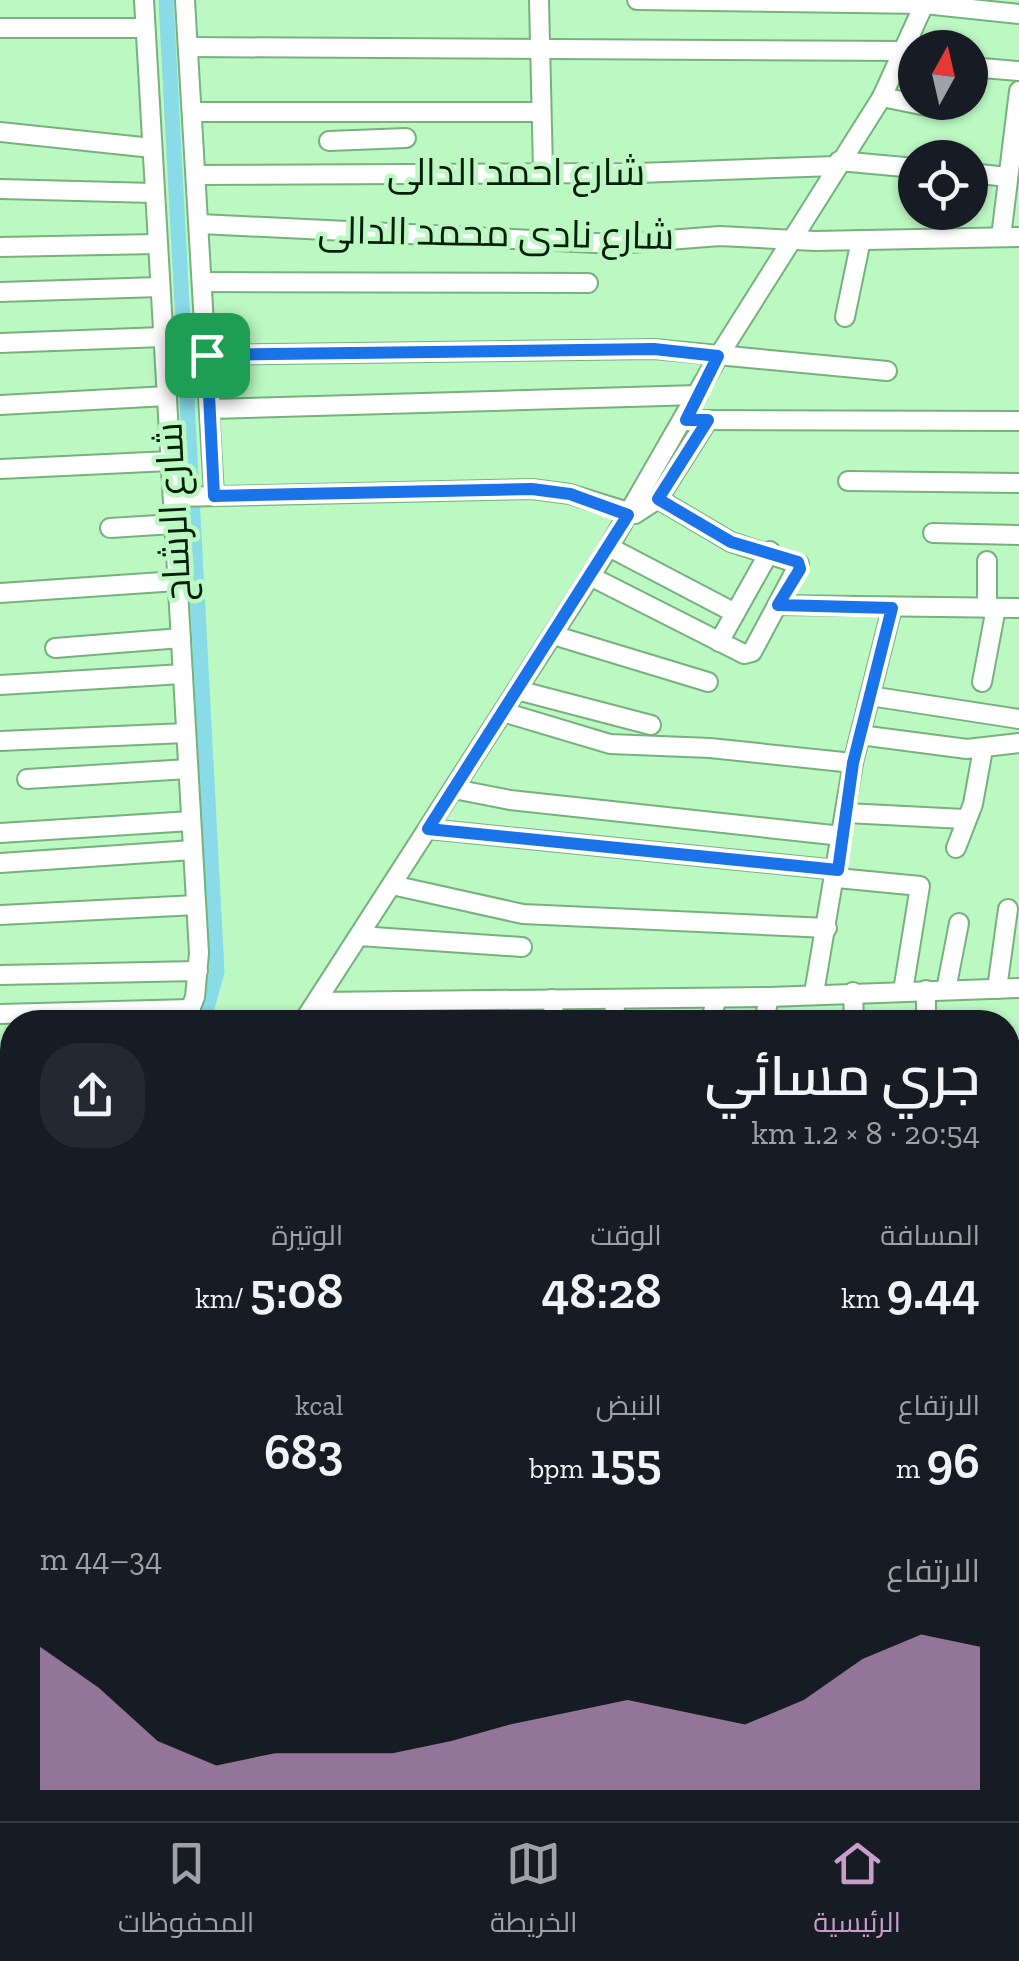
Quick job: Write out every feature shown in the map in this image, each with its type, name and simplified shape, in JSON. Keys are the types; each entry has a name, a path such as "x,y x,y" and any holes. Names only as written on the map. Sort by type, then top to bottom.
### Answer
{"street":[{"name":"شارع الرشاح","path":"144,0 196,906 198,971 189,1010"},
{"name":"شارع الرشاح","path":"185,0 214,496"},
{"path":"539,0 543,170"},
{"path":"637,0 925,2 1019,14"},
{"path":"916,30 925,2"},
{"path":"0,28 145,28"},
{"path":"188,47 540,49 898,58"},
{"path":"988,67 1019,70"},
{"path":"312,1010 609,548 686,420 718,356 898,73"},
{"path":"1010,237 1008,177 1019,91"},
{"path":"882,98 898,101"},
{"path":"192,112 541,112"},
{"path":"328,173 330,112"},
{"path":"0,132 152,148"},
{"path":"329,141 406,138"},
{"name":"شارع احمد الدالى","path":"196,175 543,170 638,173 837,164 898,167"},
{"path":"988,175 1008,177"},
{"path":"0,189 154,193"},
{"name":"شارع نادى محمد الدالى","path":"200,224 617,244 714,236 861,240 1010,237"},
{"path":"844,317 861,240"},
{"path":"0,248 157,244"},
{"path":"203,282 588,283"},
{"path":"0,292 160,287"},
{"path":"0,343 163,337"},
{"path":"207,355 654,349 888,371"},
{"path":"210,409 698,395"},
{"path":"0,405 166,396"},
{"path":"686,420 1019,421"},
{"path":"173,498 532,489 570,494 628,515 642,512 658,499 708,420"},
{"path":"0,469 170,461"},
{"path":"848,481 1019,484"},
{"path":"590,576 750,654 800,566 770,551 725,539 658,499"},
{"path":"110,528 174,524"},
{"path":"933,533 1019,534"},
{"path":"609,548 735,613"},
{"path":"720,642 770,551"},
{"path":"982,682 992,608 987,560"},
{"path":"0,592 178,580"},
{"path":"778,605 1019,608"},
{"path":"814,993 853,763 892,608"},
{"path":"553,635 708,682"},
{"path":"55,648 181,638"},
{"path":"0,686 183,674"},
{"path":"517,690 651,724"},
{"path":"870,696 1019,719"},
{"path":"503,712 610,744 710,748 853,763"},
{"path":"0,740 186,732"},
{"path":"860,735 983,749 1019,743"},
{"path":"956,848 973,804 983,749"},
{"path":"27,778 188,769"},
{"path":"454,788 510,800 842,836"},
{"path":"846,813 964,819"},
{"path":"0,833 191,821"},
{"path":"428,829 920,886 904,991"},
{"path":"0,863 193,850"},
{"path":"392,885 523,914 827,928"},
{"path":"0,915 196,906"},
{"path":"997,989 1008,909"},
{"path":"946,990 959,924"},
{"path":"359,936 522,947"},
{"path":"0,976 198,971"},
{"path":"317,1002 769,997 1019,988"},
{"path":"926,990 926,1010"},
{"path":"853,992 854,1010"},
{"path":"766,1010 769,997"},
{"path":"613,998 615,1010"},
{"path":"714,1010 717,998"},
{"path":"552,1000 554,1010"}],"waterway":[{"path":"166,0 217,972 206,1010"}],"route":[{"path":"654,349 718,356 686,420 708,420 658,499 731,542 798,562 800,569 778,605 892,608 853,763 838,870 428,829 628,515 589,499 532,489 318,490 214,496 207,355 654,349"}]}
